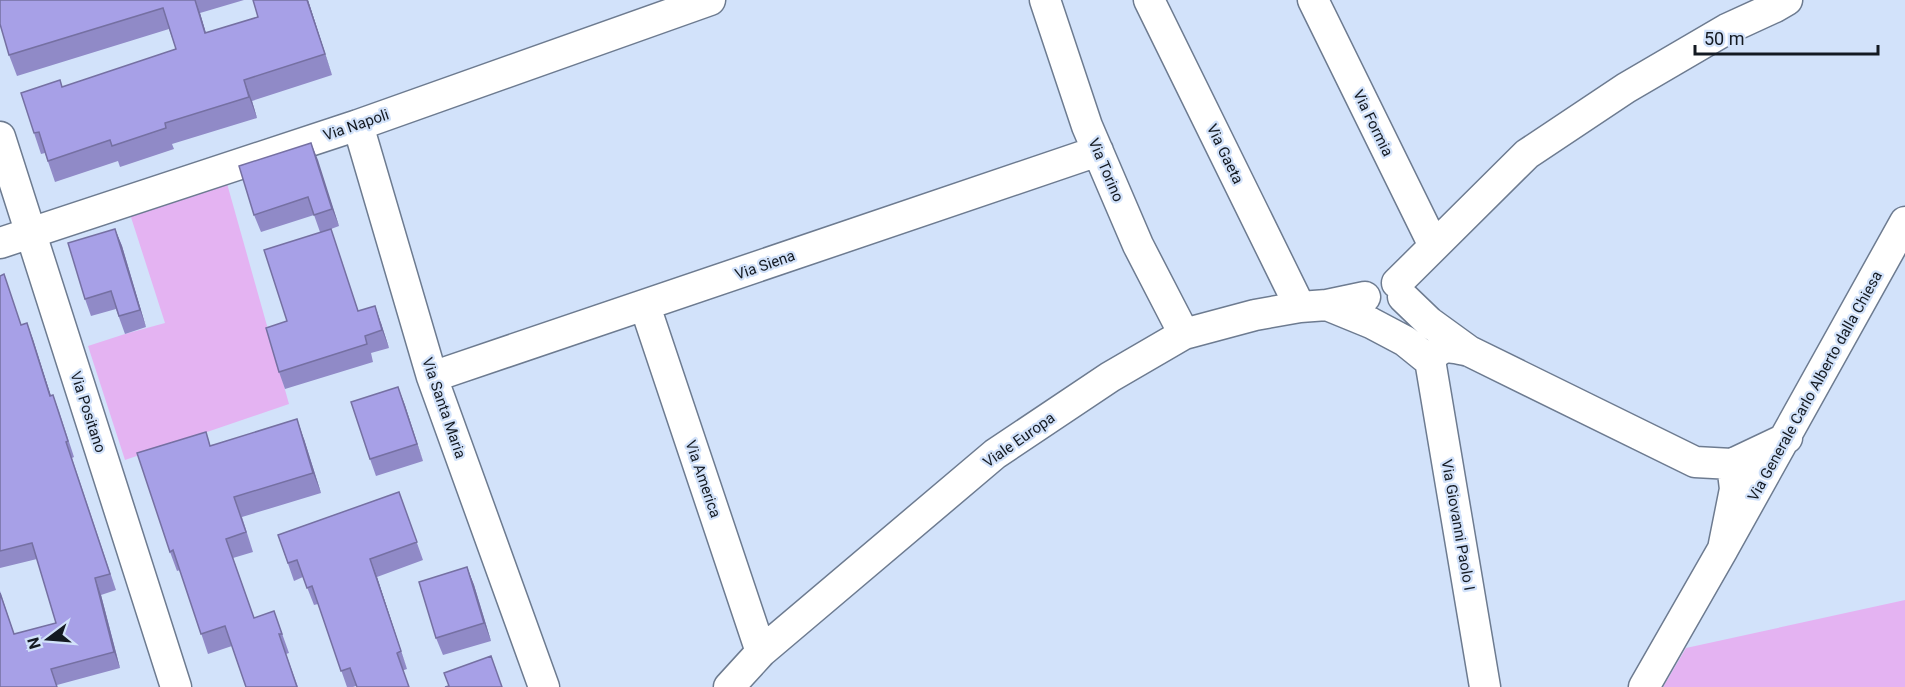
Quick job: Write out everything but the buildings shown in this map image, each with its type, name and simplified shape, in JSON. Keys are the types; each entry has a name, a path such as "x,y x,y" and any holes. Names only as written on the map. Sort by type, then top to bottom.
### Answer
{"street":[{"name":"Via Torino","path":"1044,0 1087,126 1138,245 1184,334"},
{"name":"Via Gaeta","path":"1149,0 1314,306"},
{"name":"Via Formia","path":"1313,0 1434,246"},
{"path":"1787,0 1727,29 1626,88 1527,154 1434,246 1400,290 1427,321 1469,351 1695,462 1731,464 1787,438"},
{"name":"Via Napoli","path":"0,243 358,125 698,2"},
{"name":"Via Santa Maria","path":"358,125 432,377 544,687"},
{"name":"Via Positano","path":"0,137 176,687"},
{"name":"Via Siena","path":"432,377 1098,151"},
{"name":"Via Generale Carlo Alberto dalla Chiesa","path":"1723,549 1787,438 1905,222"},
{"name":"Viale Europa","path":"729,687 761,652 995,454 1110,377 1184,334 1255,315 1365,297 1366,303 1374,313 1387,315 1398,309 1401,304 1400,290"},
{"name":"Via America","path":"645,306 761,652"},
{"path":"1314,306 1371,323 1405,341 1431,362 1436,351 1448,347 1469,351"},
{"name":"Via Giovanni Paolo I","path":"1431,362 1485,687"},
{"path":"1644,687 1723,549 1735,489 1731,464"}],"shaded area":[{"path":"226,180 289,404 125,460 88,346 165,323 129,211"},
{"path":"1905,600 1905,687 1663,687 1686,648"}]}
